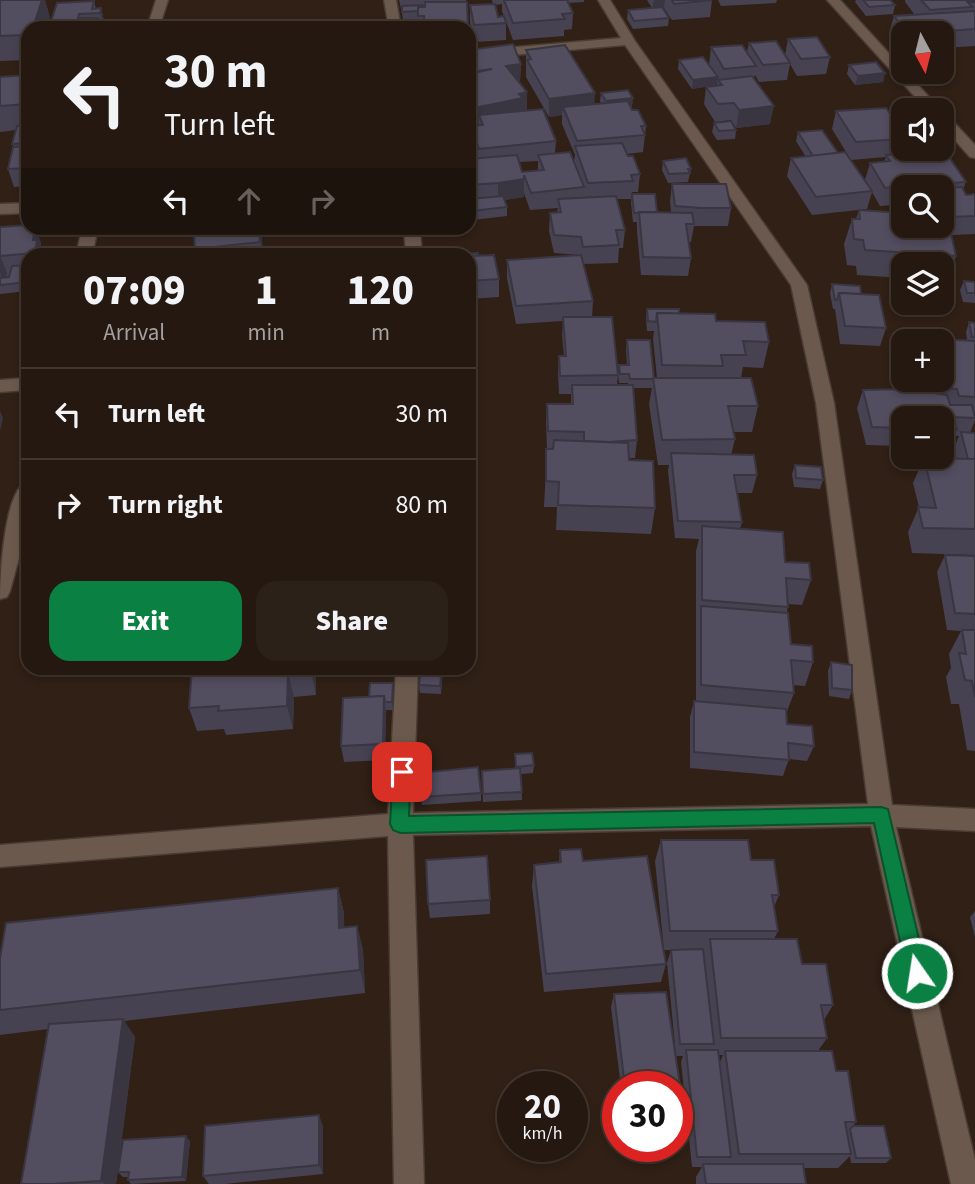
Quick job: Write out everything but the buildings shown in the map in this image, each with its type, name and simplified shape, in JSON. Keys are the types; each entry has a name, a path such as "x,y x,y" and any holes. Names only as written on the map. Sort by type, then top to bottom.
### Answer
{"street":[{"path":"155,21 162,0"},
{"path":"390,0 394,21"},
{"path":"604,0 629,41 799,285 825,403 881,815 966,1184"},
{"path":"834,0 923,98"},
{"path":"476,54 629,41"},
{"path":"954,131 975,154"},
{"path":"0,209 21,208"},
{"path":"0,386 21,384"},
{"path":"0,591 21,514"},
{"path":"407,675 400,824 410,1184"},
{"path":"0,856 400,824 881,815 975,820"}],"route":[{"path":"402,772 400,824 881,815 917,973"}]}
